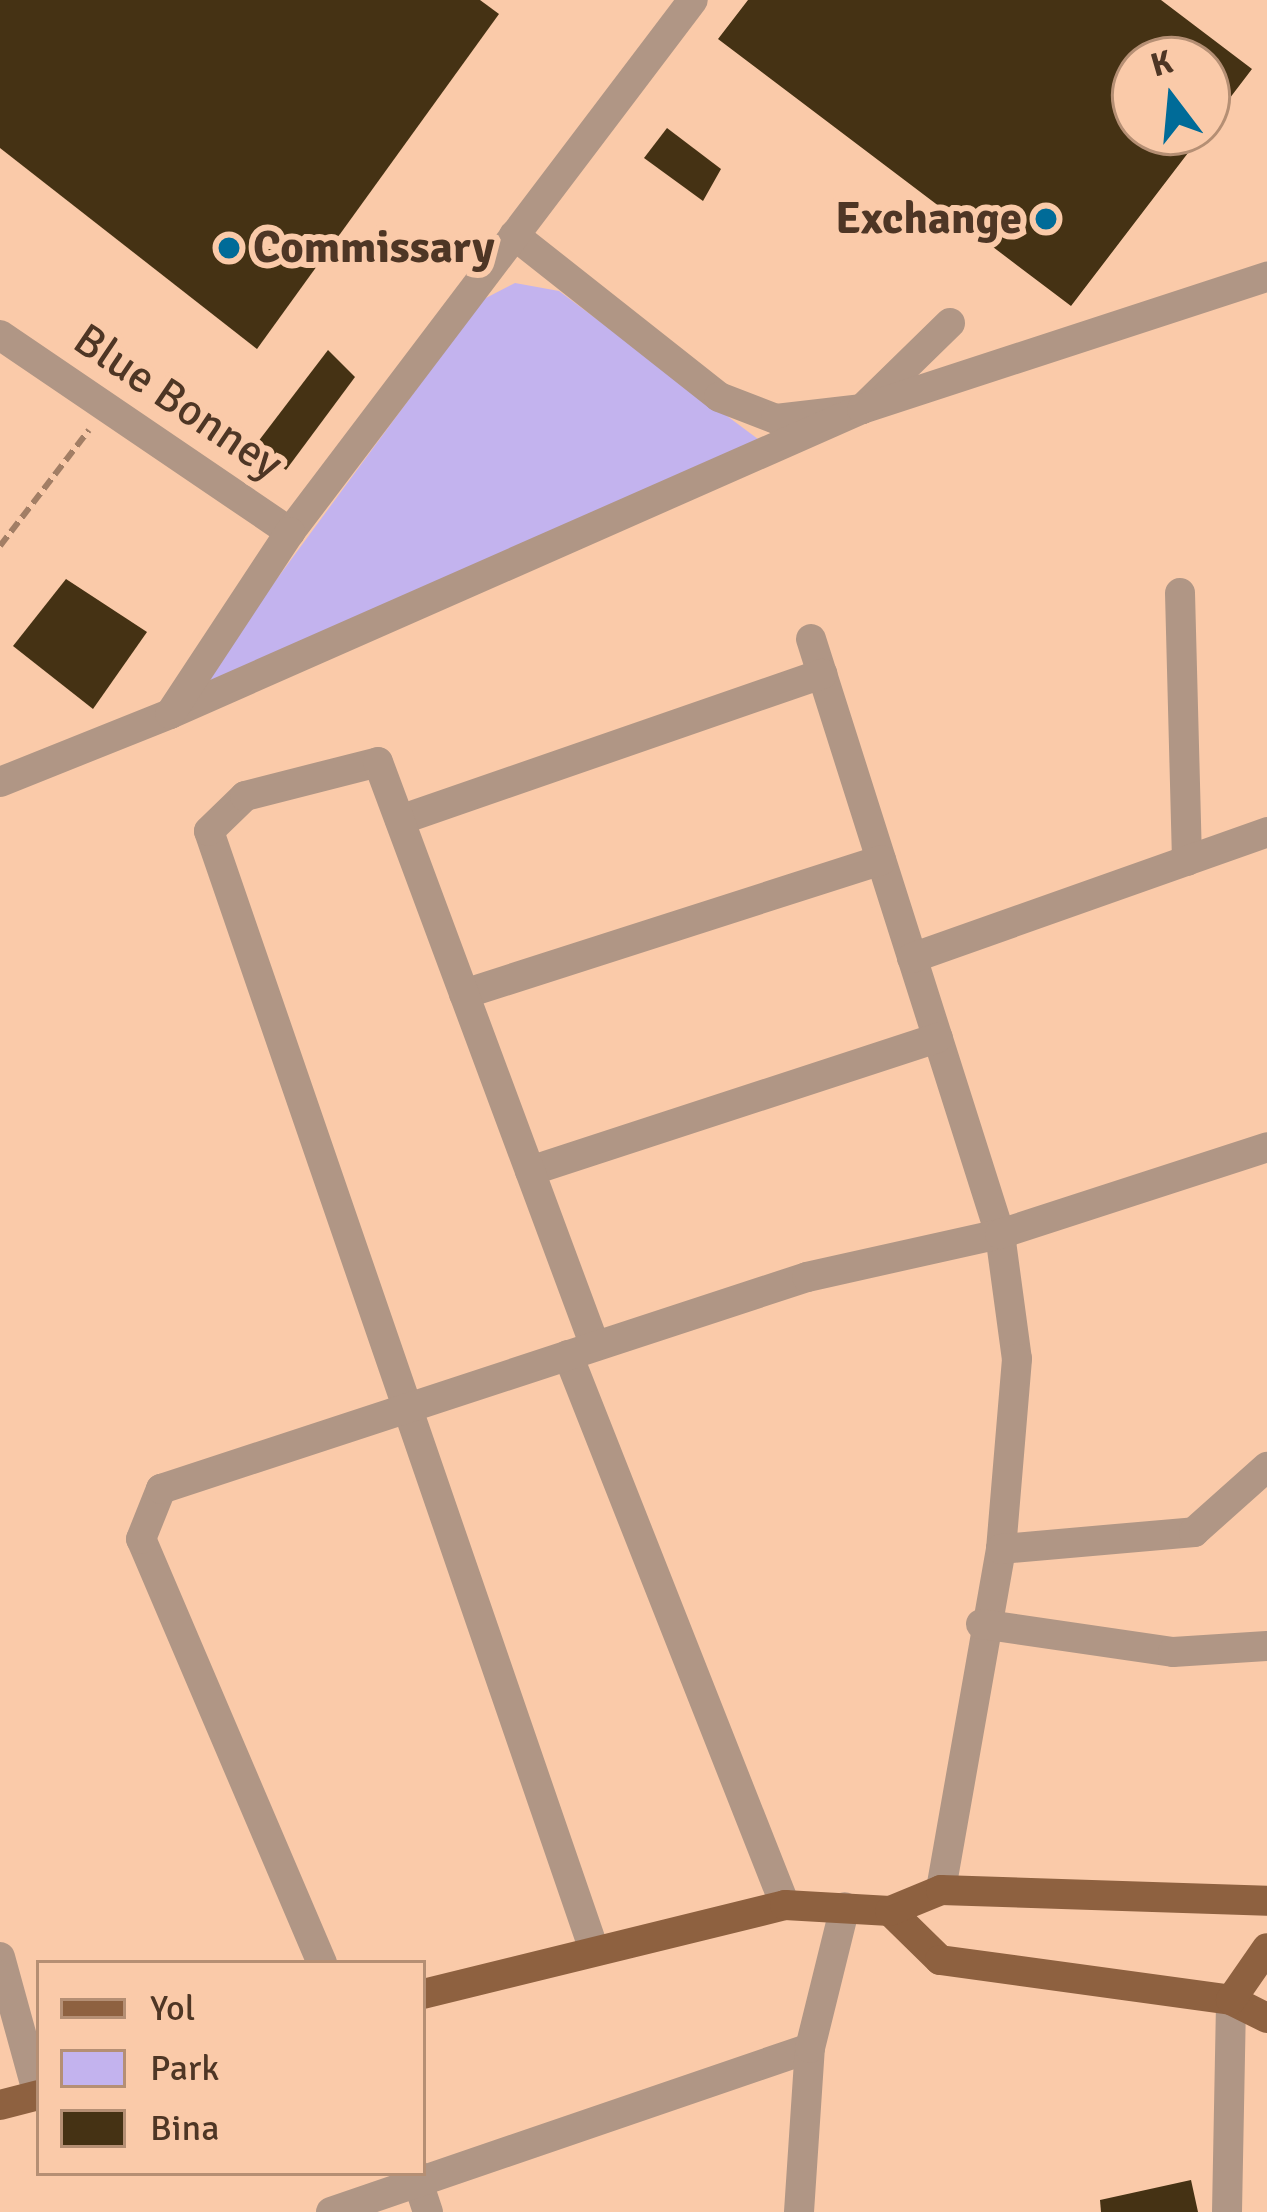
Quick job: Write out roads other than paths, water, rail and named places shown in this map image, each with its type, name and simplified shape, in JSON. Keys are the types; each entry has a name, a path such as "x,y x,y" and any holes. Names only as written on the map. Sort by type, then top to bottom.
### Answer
{"main road":[{"path":"426,1993 785,1905 890,1911 941,1890 1267,1901"},
{"path":"890,1911 940,1960 1232,2000 1267,2018"},
{"path":"1232,2000 1267,1948"},
{"path":"0,2104 36,2095"}],"street":[{"name":"Blue Bonney","path":"0,335 290,532 693,0"},
{"path":"514,236 719,397 776,419 862,409 950,323"},
{"path":"0,782 170,714 862,409 1267,277"},
{"path":"170,714 290,532"},
{"path":"1180,593 1187,861"},
{"path":"811,639 1000,1234 1018,1359 1001,1549 981,1624 941,1890"},
{"path":"400,820 822,674"},
{"path":"594,1950 401,1409 209,831 245,796 378,762 530,1171 582,1350 785,1905"},
{"path":"912,958 1267,832"},
{"path":"464,994 881,860"},
{"path":"530,1171 938,1038"},
{"path":"321,1960 141,1539 161,1489 807,1277 1000,1234 1267,1147"},
{"path":"1001,1549 1194,1532 1267,1467"},
{"path":"981,1624 1173,1652 1267,1646"},
{"path":"800,2212 810,2048 845,1907"},
{"path":"0,1957 36,2088"},
{"path":"1227,2212 1232,2000"},
{"path":"426,2173 810,2048"},
{"path":"331,2212 416,2176 428,2212"}],"place":[{"name":"Exchange","path":"1046,219"},
{"name":"Commissary","path":"229,248"}]}
